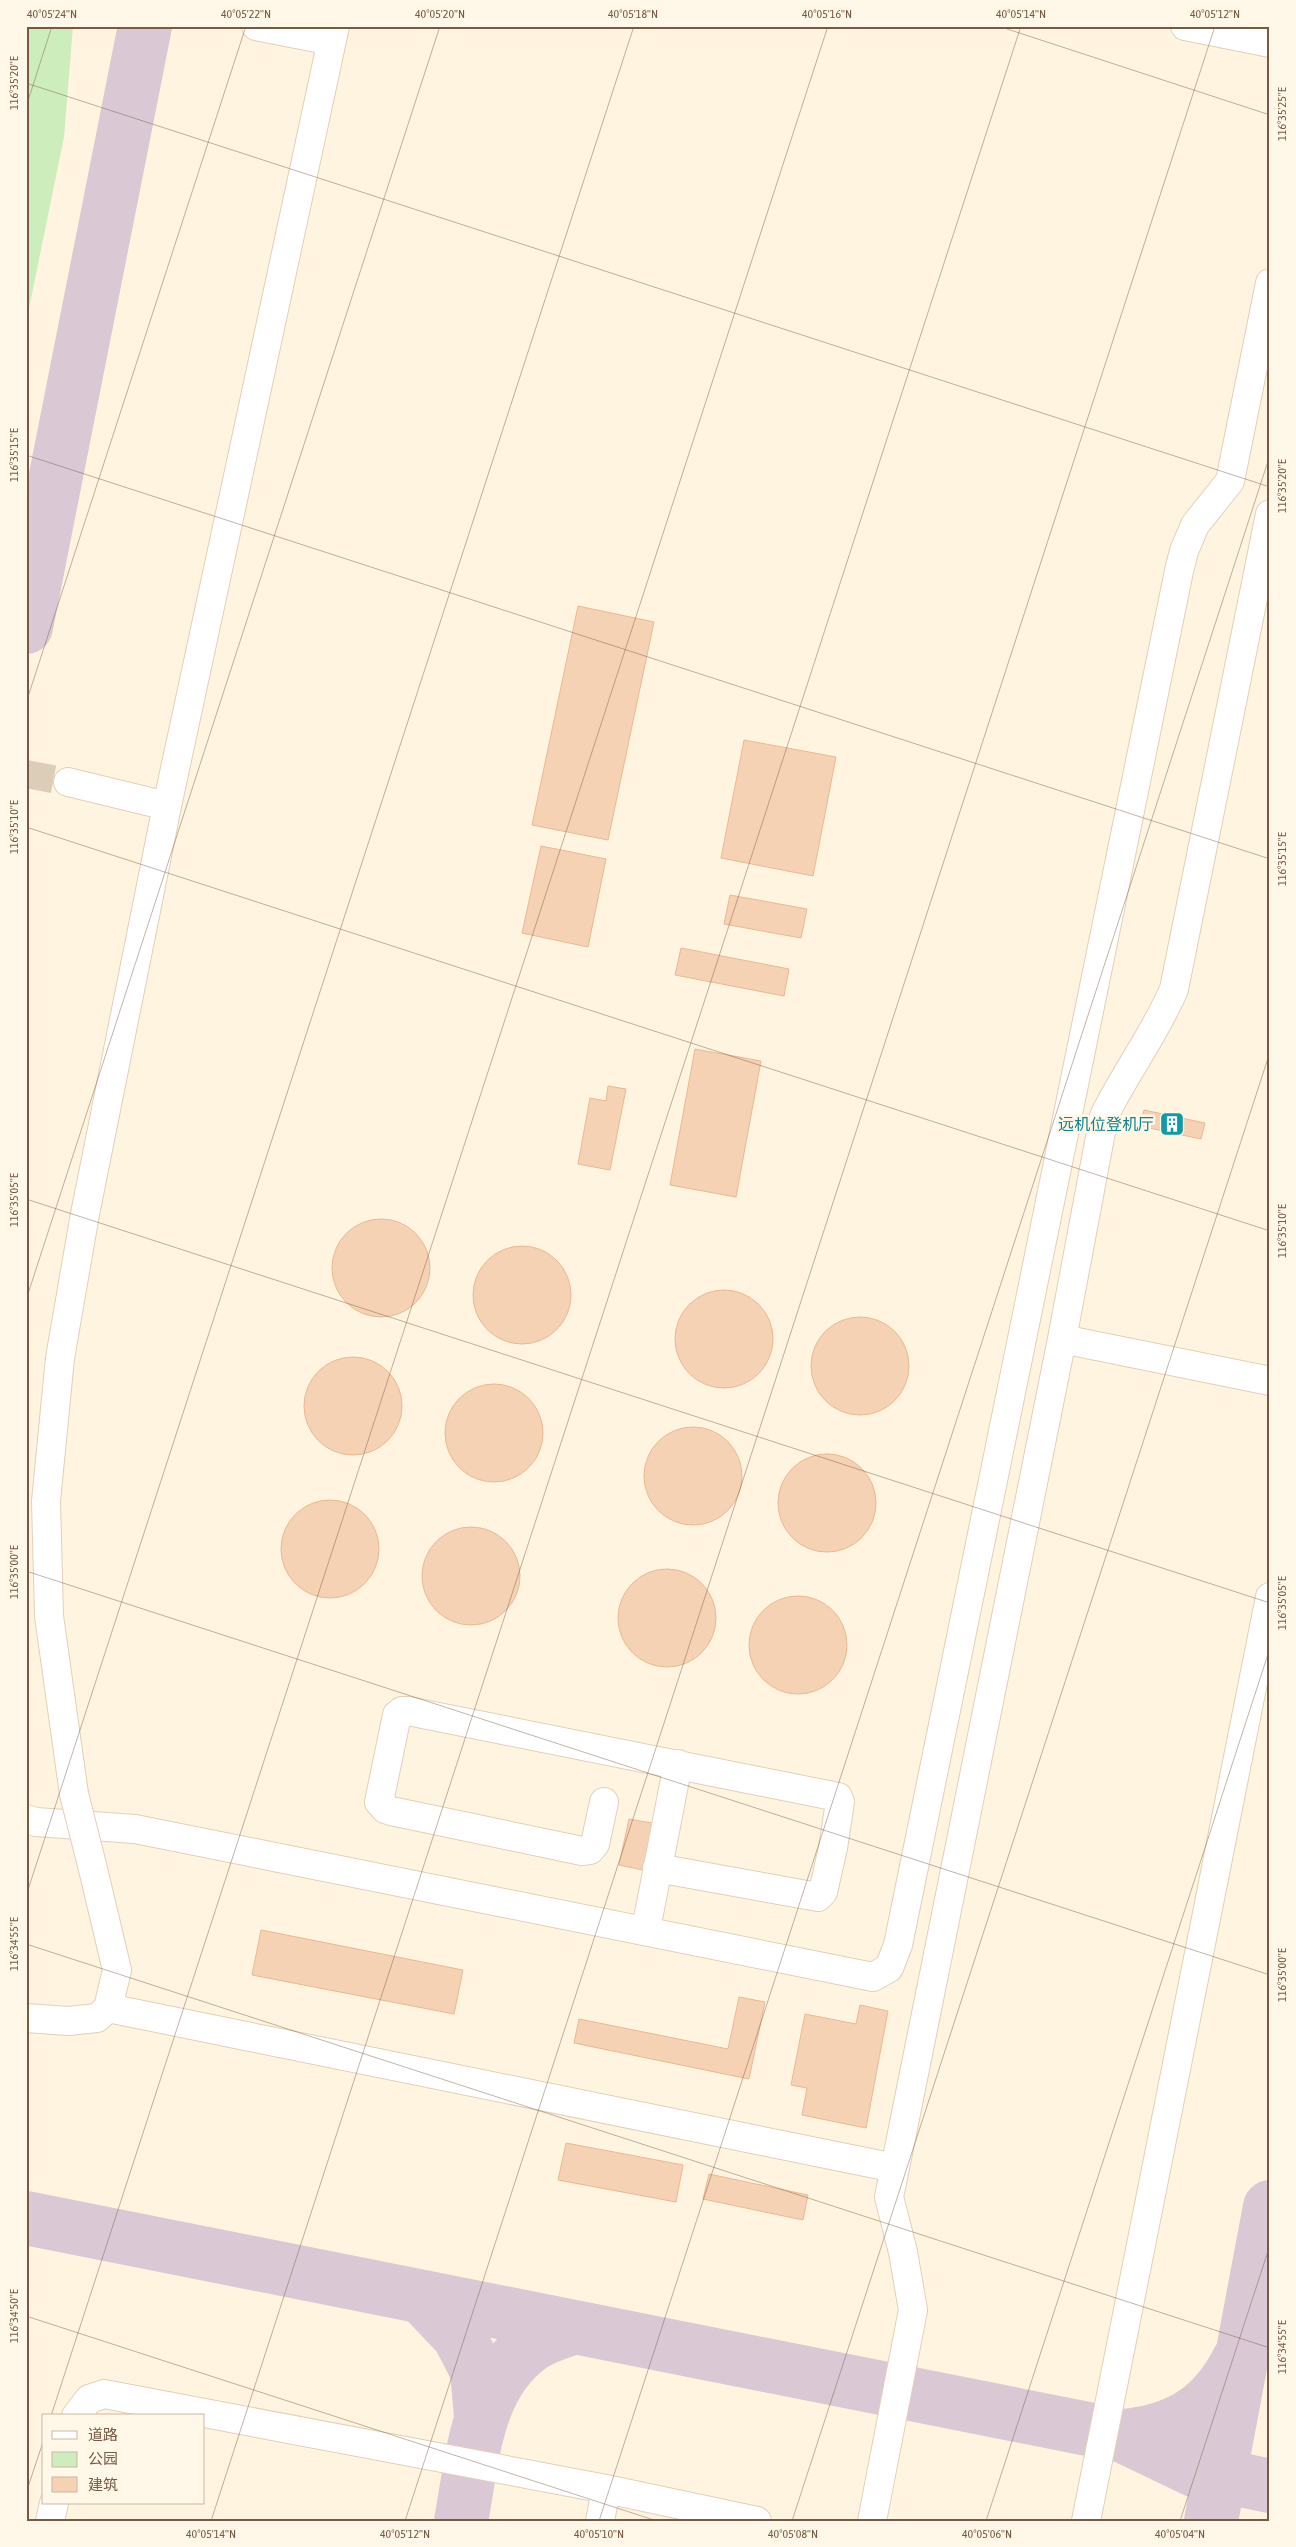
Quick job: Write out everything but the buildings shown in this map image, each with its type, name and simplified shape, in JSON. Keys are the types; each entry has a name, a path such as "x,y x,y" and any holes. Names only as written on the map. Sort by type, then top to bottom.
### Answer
{"lane":[{"path":"26,2018 68,2021 97,2018 108,2008 117,1970 74,1794 49,1616 47,1492 60,1358 84,1214 167,806 334,33 256,26"},
{"path":"1186,26 1270,43"},
{"path":"26,1819 36,1822 135,1829 873,1977 889,1968 898,1945 1179,571 1184,551 1195,525 1230,481 1270,283"},
{"path":"872,2521 914,2310 903,2252 889,2197 1062,1339 1104,1116 1119,1085 1161,1020 1174,989 1270,514"},
{"path":"68,782 167,806"},
{"path":"1062,1339 1270,1381"},
{"path":"1086,2521 1270,1597"},
{"path":"604,1802 595,1844 590,1850 582,1850 391,1811 385,1809 379,1802 397,1715 402,1711 835,1795 840,1802 833,1848 822,1892 818,1897 657,1868"},
{"path":"646,1930 678,1764"},
{"path":"108,2008 895,2168"},
{"path":"78,2414 89,2399 104,2394 606,2489 757,2521"},
{"path":"600,2521 606,2489"},
{"path":"50,2521 54,2504"}],"green space":[{"path":"26,26 73,26 64,137 26,323"}],"taxiway":[{"path":"26,627 145,26"},
{"path":"1211,2521 1270,2207"},
{"path":"26,2218 1123,2436 1194,2470 1270,2486"},
{"path":"422,2297 459,2336 477,2371 481,2416"},
{"path":"461,2521 480,2424 488,2402 499,2381 513,2361 532,2345 547,2337 575,2327"},
{"path":"1123,2436 1161,2429 1177,2423 1192,2414 1206,2404 1218,2391 1239,2359"}],"tunnel":[{"path":"26,774 68,782"}],"place":[{"name":"远机位登机厅","path":"1172,1124"}]}
